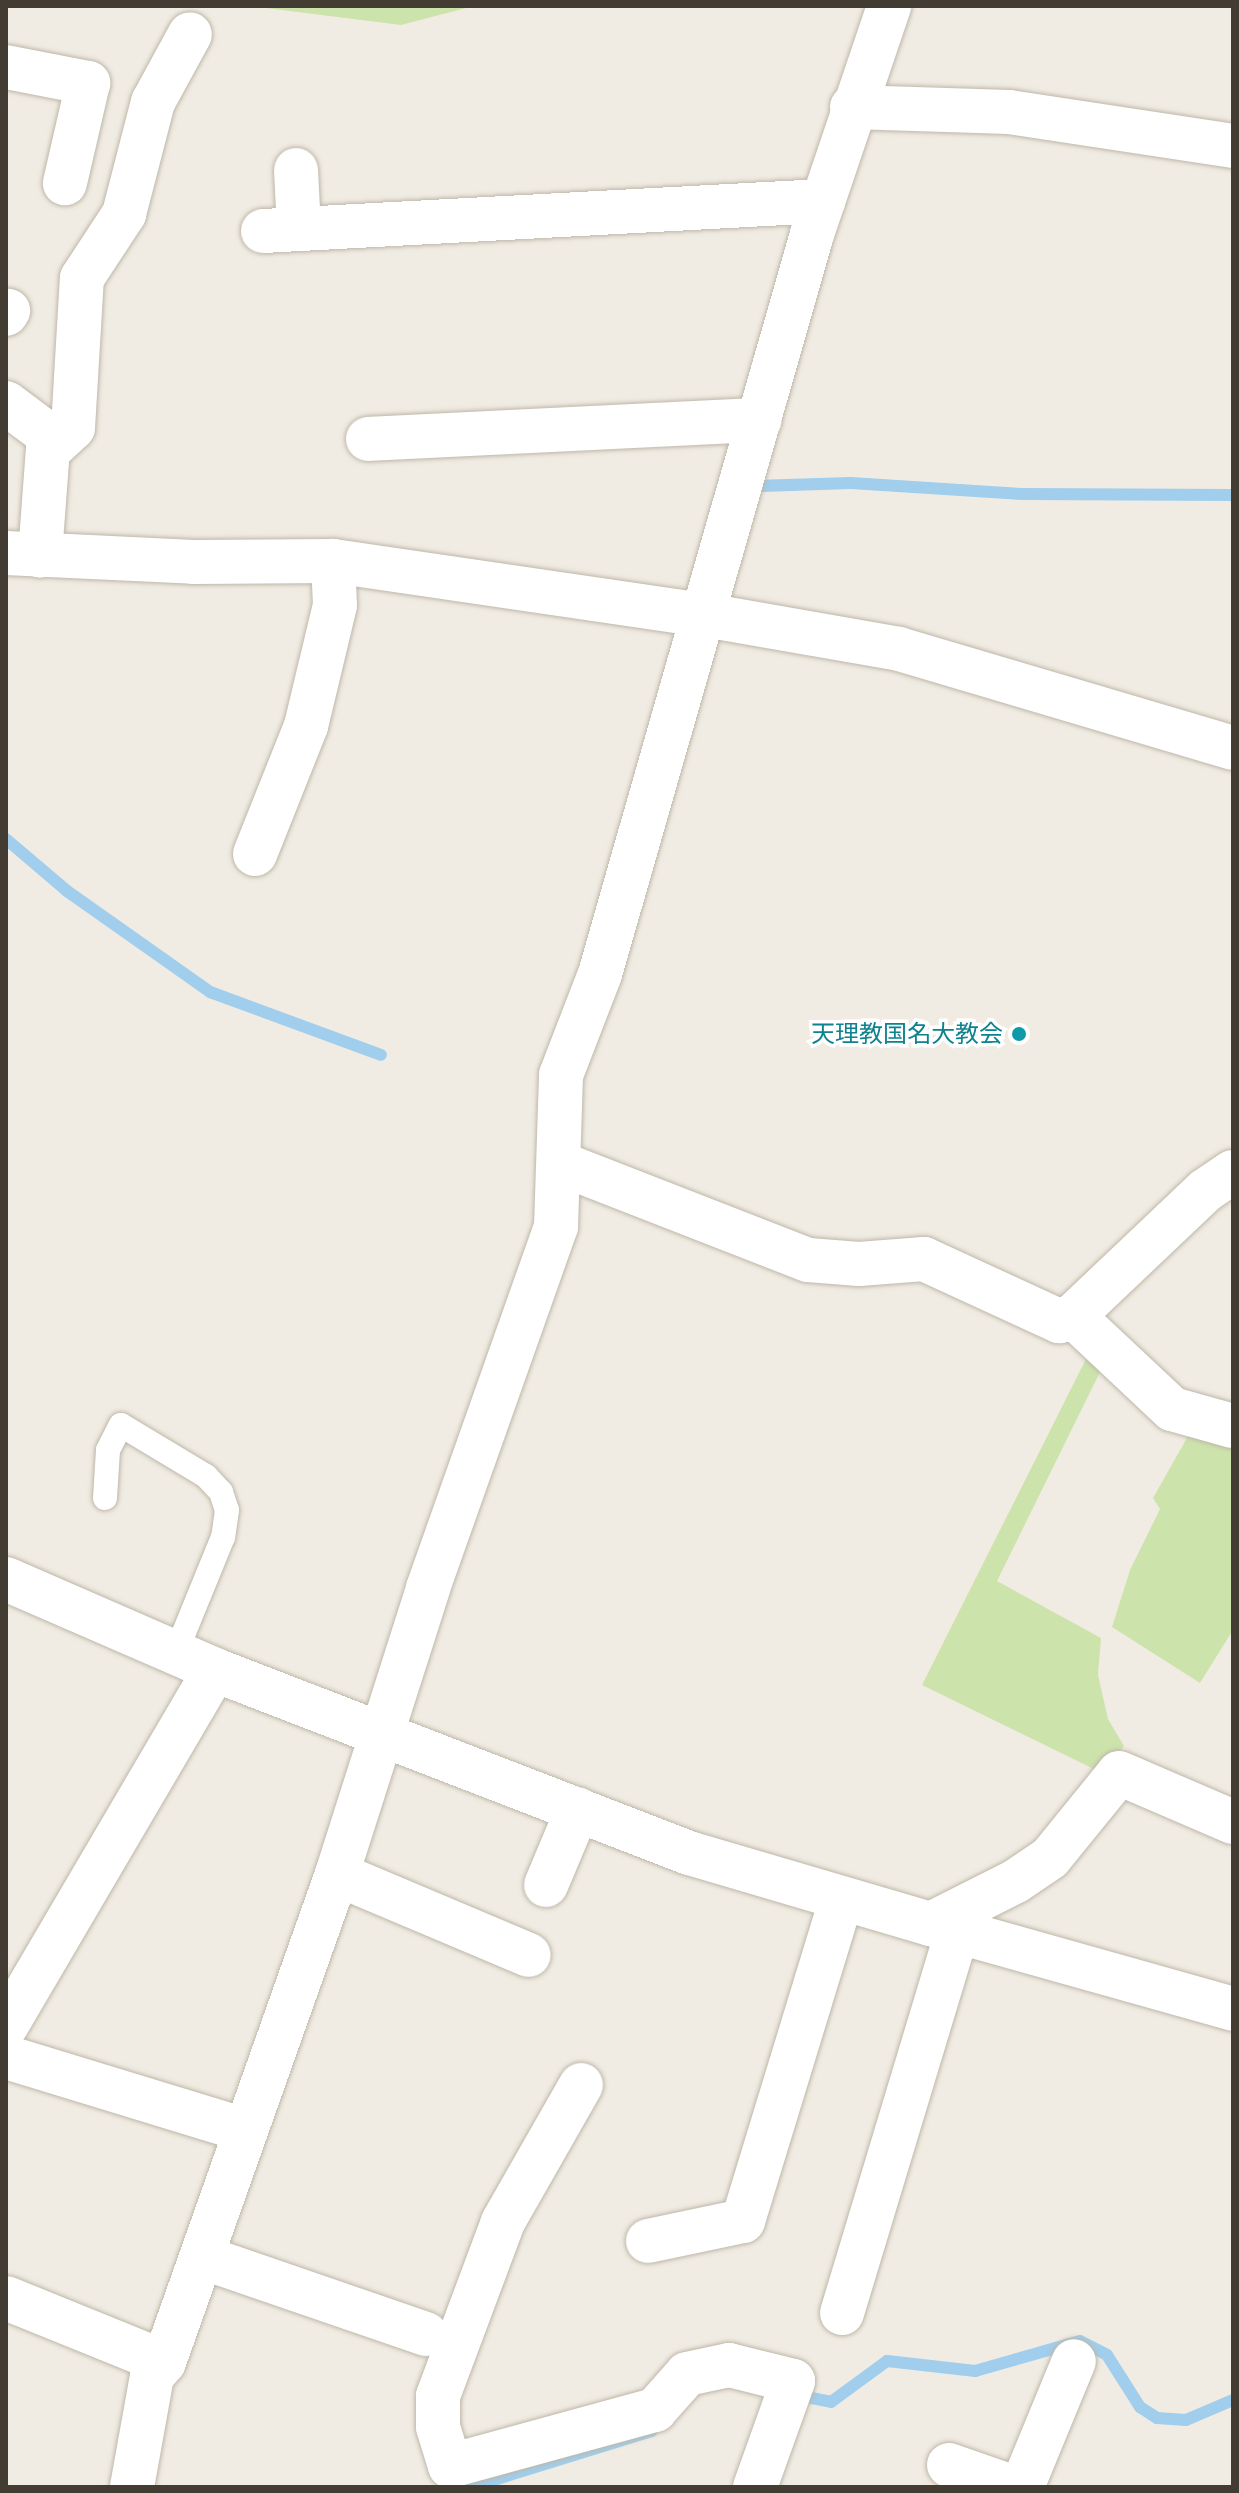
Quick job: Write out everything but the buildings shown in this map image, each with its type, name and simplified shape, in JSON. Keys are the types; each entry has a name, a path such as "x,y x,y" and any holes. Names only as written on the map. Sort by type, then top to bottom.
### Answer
{"street":[{"path":"132,2487 152,2376 164,2362 337,1874 379,1733 556,1227 561,1075 600,974 823,201 852,107 889,6"},
{"path":"48,451 73,428 82,278 124,214 153,102 190,34"},
{"path":"6,67 88,83 65,183"},
{"path":"852,107 1009,112 1233,146"},
{"path":"296,170 281,230 823,201"},
{"path":"6,403 49,435 48,451 23,555 333,561 705,615 899,649 1233,748"},
{"path":"368,439 760,420"},
{"path":"255,854 306,726 335,605 333,561"},
{"path":"559,1163 808,1260 859,1264 924,1259 1059,1321 1073,1316 1206,1190 1233,1172"},
{"path":"1073,1316 1172,1409 1233,1426"},
{"path":"6,1579 215,1670 689,1853 841,1901 1233,2009"},
{"path":"6,2026 215,1670"},
{"path":"842,2313 944,1927 1050,1858 1119,1773 1233,1822"},
{"path":"546,1885 578,1809"},
{"path":"337,1874 529,1955"},
{"path":"648,2241 748,2237 841,1901"},
{"path":"6,2057 245,2130"},
{"path":"581,2085 503,2222 438,2396 438,2427 449,2477 655,2410 687,2374 729,2365 789,2395 755,2487"},
{"path":"202,2257 426,2334"},
{"path":"6,2298 164,2362"},
{"path":"1022,2487 1074,2361"},
{"path":"949,2465 1012,2487"}],"lane":[{"path":"105,1498 108,1450 121,1425 206,1476 221,1492 227,1510 223,1537 176,1652"}],"green space":[{"path":"250,6 474,6 401,25"},
{"path":"1089,1353 1102,1368 997,1581 1101,1638 1098,1675 1108,1719 1124,1746 1100,1772 922,1685"},
{"path":"1188,1436 1233,1446 1233,1630 1200,1683 1112,1627 1130,1570 1160,1509 1153,1498"}],"waterway":[{"path":"758,486 851,483 1023,494 1233,495"},
{"path":"6,839 67,891 210,992 381,1055"},
{"path":"796,2395 831,2402 887,2361 975,2371 1080,2341 1107,2355 1140,2407 1157,2418 1186,2420 1233,2400"},
{"path":"471,2487 652,2431"}],"place":[{"name":"天理教国名大教会","path":"1019,1034"}]}
